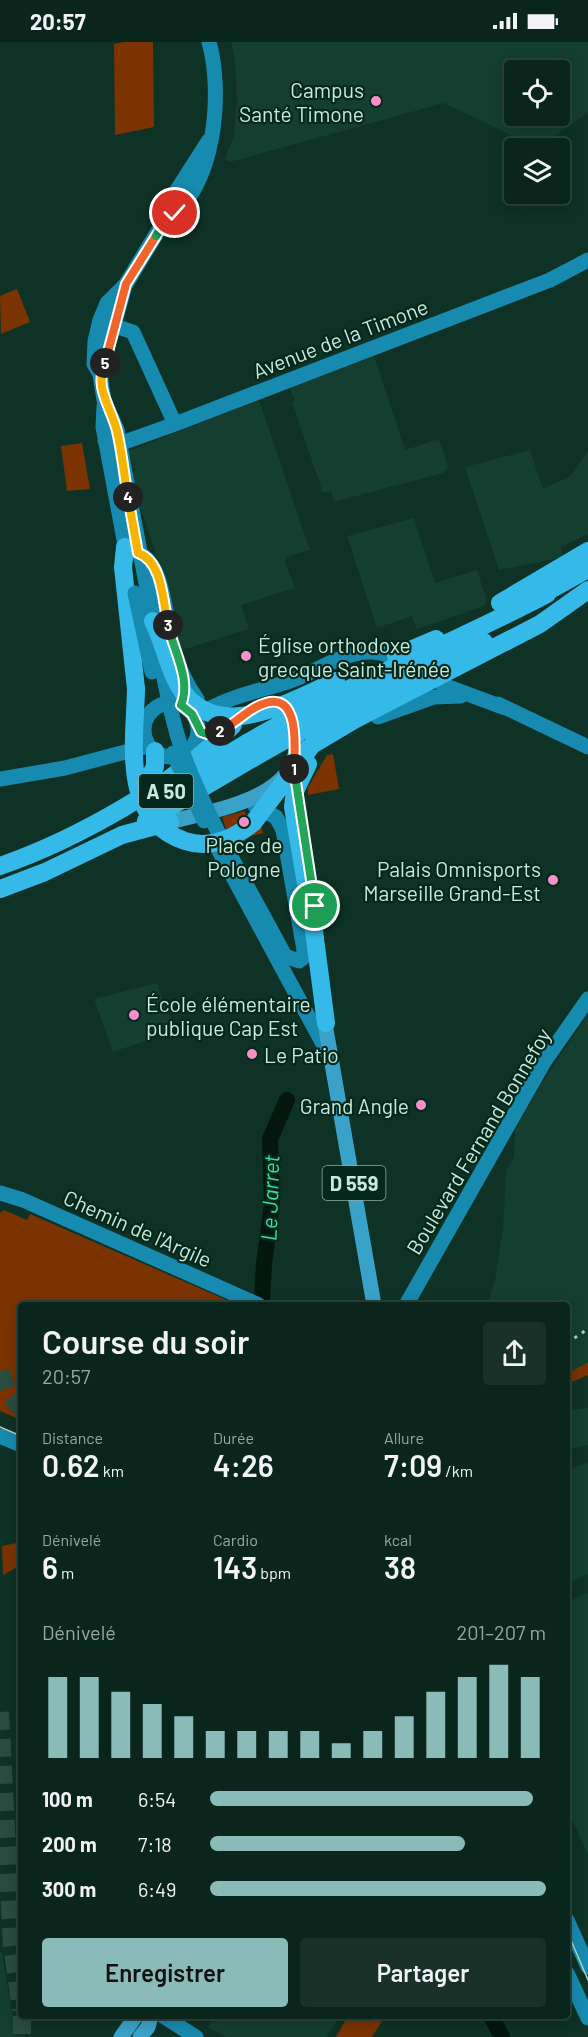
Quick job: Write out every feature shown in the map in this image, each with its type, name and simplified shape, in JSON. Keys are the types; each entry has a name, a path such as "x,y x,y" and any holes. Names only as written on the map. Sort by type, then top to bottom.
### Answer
{"highway":[{"path":"132,550 123,567 132,688 134,755 139,795 159,828 175,837 200,843 219,842 242,832 267,808 297,761 312,745 354,720 540,624 588,590"},
{"path":"500,603 588,551"},
{"name":"A 50","path":"122,835 251,750 320,701 503,617 588,569"},
{"name":"A 50","path":"85,839 251,750 315,723 504,634 588,590"},
{"path":"153,621 172,674 186,697 211,713 228,717 248,717 268,711 547,594"},
{"path":"326,1023 314,932 294,816 295,791 309,763 328,744 411,692"},
{"path":"0,866 82,831 129,803 199,756 232,724"},
{"path":"129,803 149,782 155,767 152,749"},
{"path":"0,889 45,872 122,835 170,822"},
{"path":"49,847 85,839"},
{"path":"0,878 52,857 85,839"}],"main road":[{"path":"232,724 263,704 271,703 284,707 291,715 296,728 297,753 294,781 326,968 326,1023"},
{"path":"170,822 255,798 281,778 295,762"},
{"path":"281,778 313,970 333,1062"},
{"name":"D 559","path":"333,1062 373,1302"},
{"path":"121,2037 134,2019"},
{"path":"140,2037 148,2027 150,2019"}],"street":[{"path":"209,42 217,81 217,100 209,140 172,198 166,218 126,284 107,303 106,328 94,364 100,374 141,591 160,707 177,764 281,959"},
{"name":"Avenue de la Timone","path":"112,442 175,424 550,280 588,260"},
{"path":"106,328 133,332 175,424"},
{"path":"132,550 152,561 172,646 191,690 201,704 217,704"},
{"path":"141,591 153,621 170,705 185,758 333,1062"},
{"path":"51,770 122,742 144,728 156,707 170,703 205,711 217,704 286,682 363,652 386,654 410,666 443,688 505,708"},
{"path":"184,674 184,707 197,727 207,734 232,724"},
{"path":"132,688 132,712 144,728 152,749"},
{"path":"122,742 127,726 132,688"},
{"path":"295,762 300,762 330,740 443,688 505,708 588,747"},
{"path":"0,780 152,749 165,756 183,754 192,746 197,727 217,704"},
{"path":"235,805 260,807 276,817 283,830 304,950 303,958 299,961 281,959"},
{"name":"Boulevard Fernand Bonnefoy","path":"408,1302 544,1062 588,999"},
{"name":"Chemin de l'Argile","path":"0,1193 23,1200 252,1302"},
{"path":"0,1436 18,1444"},
{"path":"570,1927 588,1967"},
{"path":"570,1984 588,2018"},
{"path":"169,2019 196,2037"}],"shaded area":[{"path":"153,42 154,127 115,135 114,44"},
{"name":"Campus Santé Timone","path":"231,42 588,42 588,112 570,125 570,60 504,60 504,126 569,126 552,138 517,138 444,103 230,162 225,159 234,135 237,99 235,61"},
{"path":"17,289 30,322 1,334 0,296"},
{"path":"374,356 405,450 439,439 448,467 443,473 334,502 331,491 323,493 292,402 295,401 290,388"},
{"path":"259,400 310,550 289,556 285,561 295,588 241,605 249,629 179,651 162,572 129,474 135,472 128,451"},
{"path":"82,443 90,489 67,491 61,446"},
{"path":"530,450 543,489 570,476 588,451 588,534 561,547 563,557 499,570 465,467"},
{"path":"414,518 435,583 477,570 487,601 484,606 417,629 412,616 377,628 347,536"},
{"path":"333,754 339,789 308,795 308,787 327,755"},
{"path":"245,811 248,823 260,821 263,833 238,839 235,827 226,829 222,817"},
{"name":"École élémentaire publique Cap Est","path":"157,983 174,1031 113,1052 94,999"},
{"path":"588,1015 588,1362 570,1372 570,1302 488,1302 495,1280 503,1229 506,1171 514,1157 515,1131 539,1087"},
{"path":"4,1210 27,1220 30,1214 231,1302 18,1302 18,1419 0,1411 0,1213"},
{"path":"588,1362 588,1375 570,1383 570,1372"},
{"path":"588,1408 588,1445 570,1449 570,1410"},
{"path":"588,1463 588,1574 570,1583 570,1469"},
{"path":"18,1543 18,1567 3,1575 2,1546"},
{"path":"588,1593 588,1855 570,1815 570,1601"},
{"path":"2,1952 16,2037 0,2037 0,1953"},
{"path":"213,2019 337,2019 327,2037 226,2037 208,2027"},
{"path":"346,2019 383,2019 372,2037 336,2037"}],"waterway":[{"name":"Le Jarret","path":"262,1299 272,1203 270,1139 287,1100"},
{"name":"Le Jarret","path":"493,2019 502,2037"}],"tunnel":[{"path":"0,1372 8,1391 18,1405"},
{"path":"0,1712 12,1944 18,1988"},
{"path":"22,2019 22,2037"}],"tram line":[{"path":"0,1427 18,1435"},
{"path":"570,1938 588,1980"}],"railway":[{"path":"570,1341 588,1329"}],"place":[{"name":"Campus Santé Timone","path":"376,101"},
{"name":"Église orthodoxe grecque Saint-Irénée","path":"246,656"},
{"name":"Place de Pologne","path":"244,822"},
{"name":"Palais Omnisports Marseille Grand-Est","path":"553,880"},
{"name":"École élémentaire publique Cap Est","path":"134,1015"},
{"name":"Le Patio","path":"252,1054"},
{"name":"Grand Angle","path":"421,1105"}],"route":[{"path":"175,213 166,218 126,284 111,333 105,364 100,374 104,400 117,430 138,553 152,561 172,646 184,674 184,695 181,705 192,714 198,729 207,734 227,728 263,704 278,704 291,715 296,728 297,746 294,781 315,906"}]}
